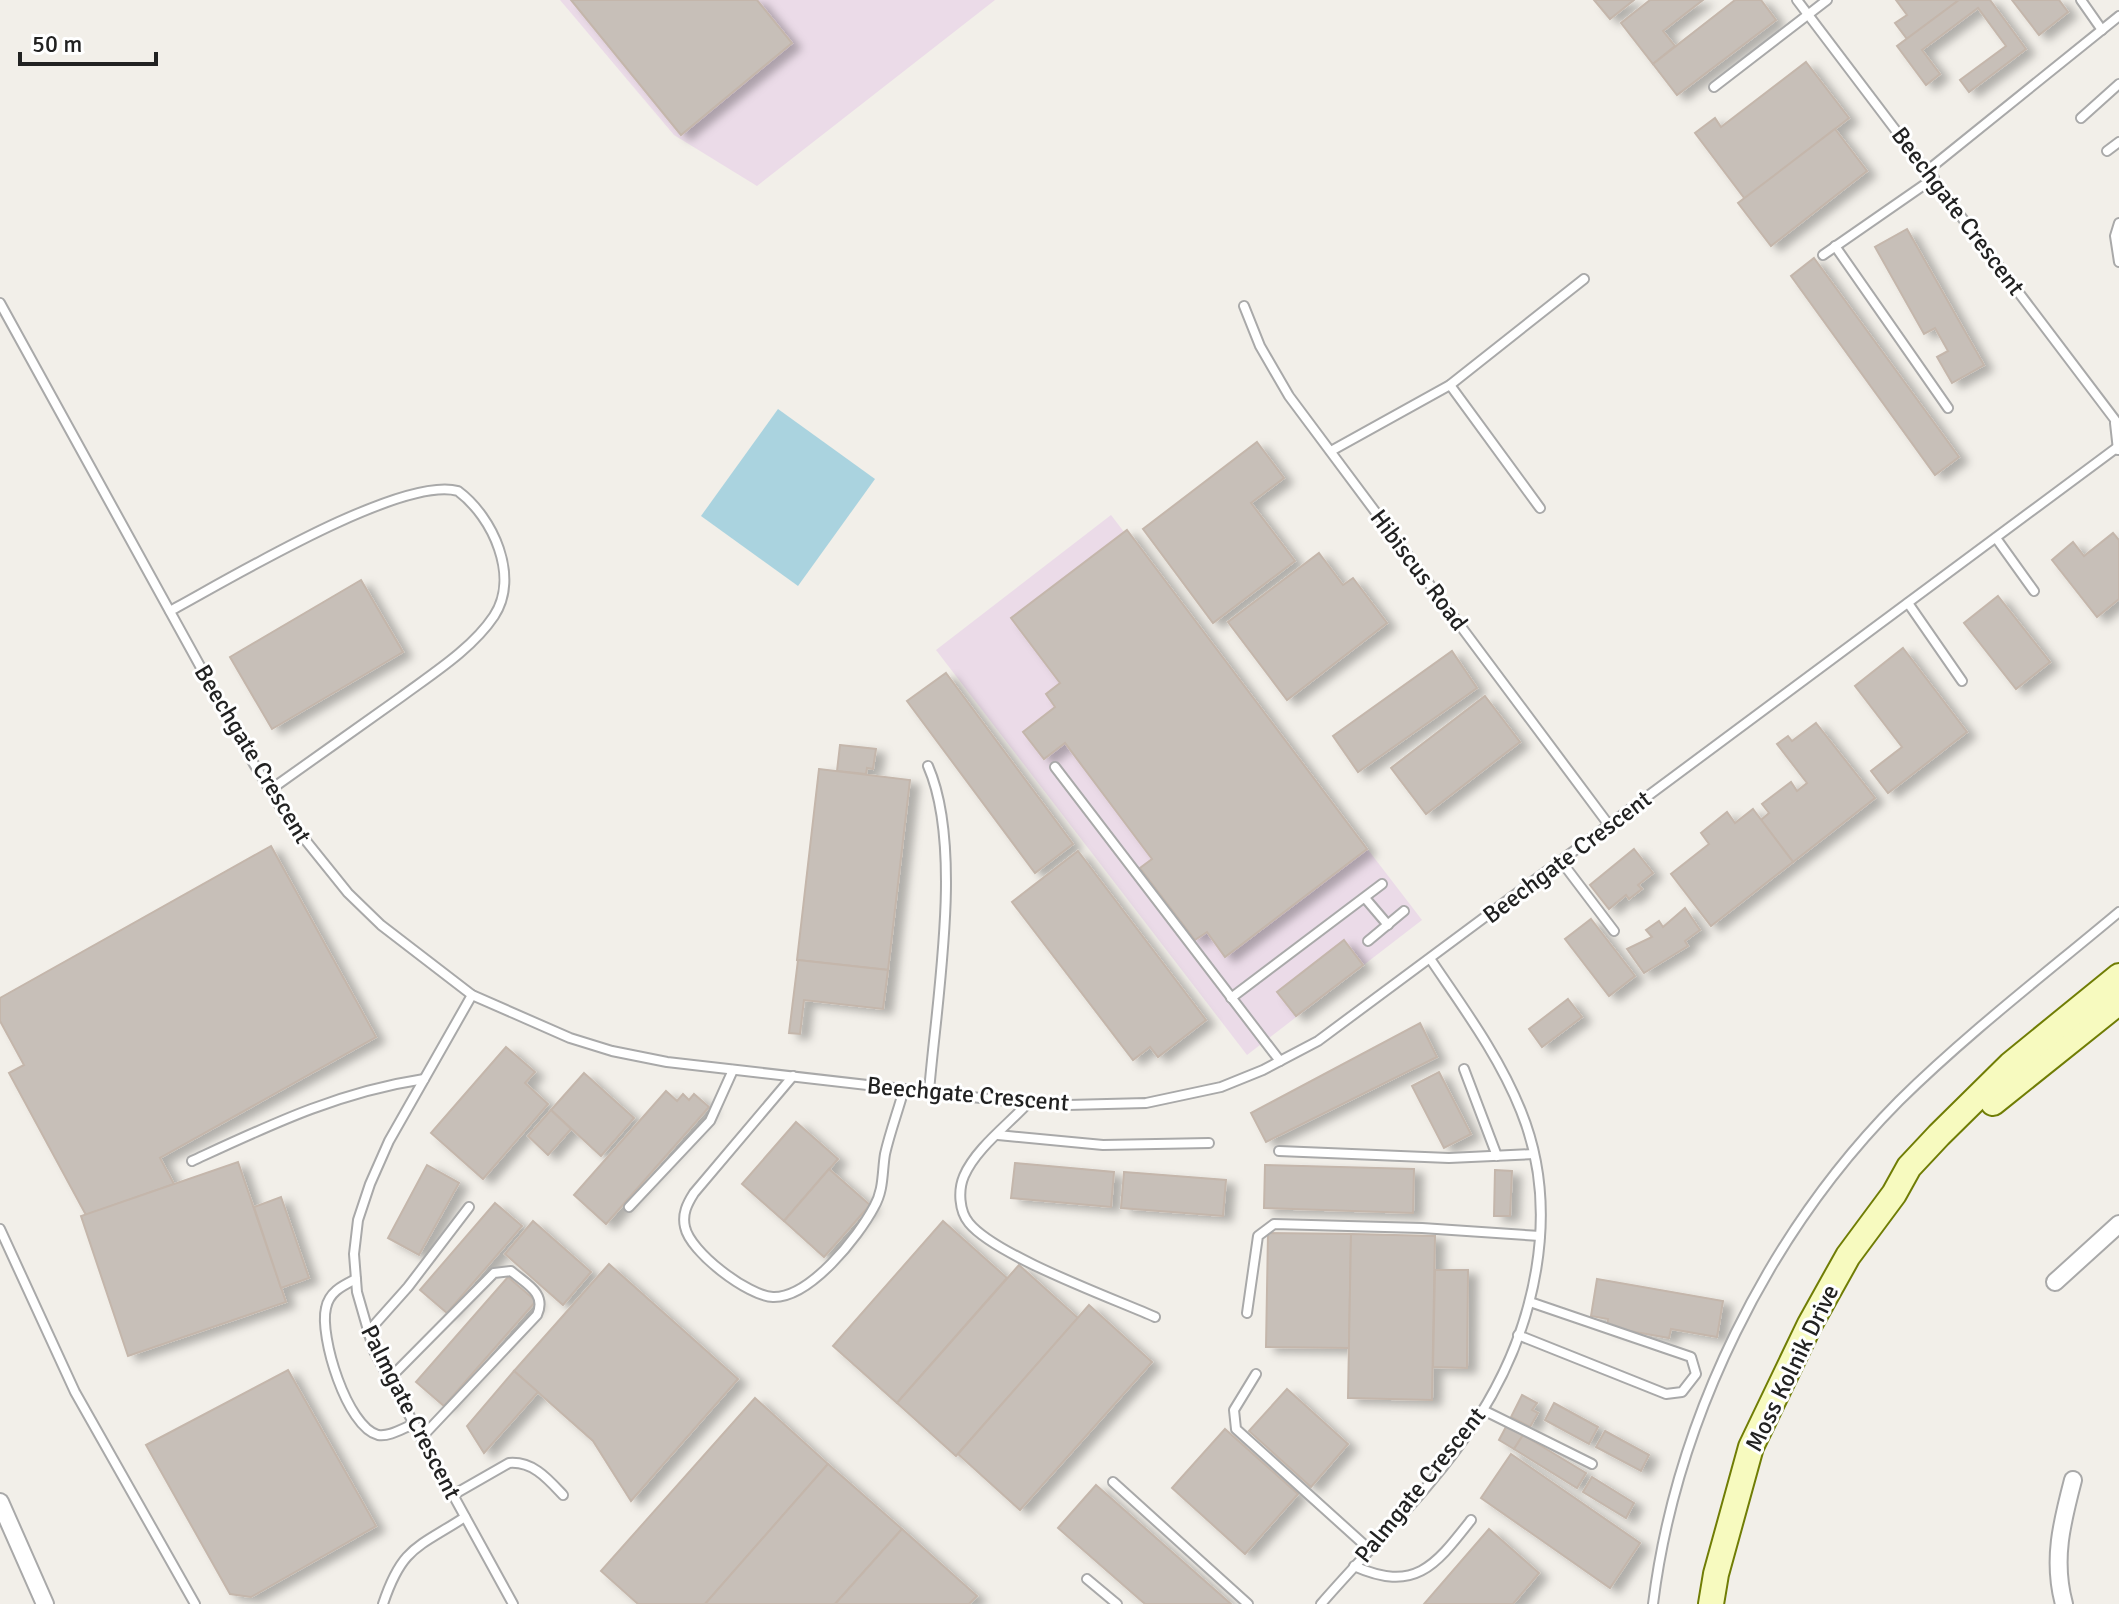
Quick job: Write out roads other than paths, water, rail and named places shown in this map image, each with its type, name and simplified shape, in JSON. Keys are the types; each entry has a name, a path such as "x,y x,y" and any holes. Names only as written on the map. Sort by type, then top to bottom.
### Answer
{"main road":[{"name":"Moss Kolnik Drive","path":"1711,1604 1751,1447 1840,1269 1894,1194 1909,1167 2011,1064 2119,976"},
{"name":"Moss Kolnik Drive","path":"1894,1194 1916,1179 1997,1098 2119,1002"}],"street":[{"path":"2055,1282 2119,1224"},
{"path":"2064,1604 2059,1585 2058,1549 2073,1480"},
{"path":"0,1502 45,1604"}],"lane":[{"name":"Beechgate Crescent","path":"0,303 270,790 316,858 381,925 472,995 536,1025 612,1051 733,1070 1029,1102 1109,1106 1181,1097 1221,1087 1318,1041 2118,449 2117,424 1797,0"},
{"path":"1714,87 1827,0"},
{"path":"2081,0 2102,30"},
{"path":"1823,255 1931,174 2119,16"},
{"path":"2081,118 2119,84"},
{"path":"2107,151 2119,142"},
{"path":"2119,223 2115,236 2119,262"},
{"path":"1835,246 1948,408"},
{"path":"1331,451 1450,385 1584,279"},
{"name":"Hibiscus Road","path":"1244,306 1270,367 1609,825"},
{"path":"1450,385 1540,508"},
{"path":"170,611 301,542 395,499 418,492 458,491 476,509 492,533 503,565 503,596 495,615 477,636 429,676 270,790"},
{"path":"1996,538 2034,591"},
{"path":"1908,603 1962,681"},
{"path":"928,766 943,814 946,858 929,1092"},
{"path":"1055,767 1280,1061"},
{"path":"1561,861 1614,931"},
{"path":"1231,998 1382,884"},
{"path":"1365,898 1388,925"},
{"path":"1368,941 1404,911"},
{"path":"1653,1604 1674,1498 1694,1433 1749,1304 1769,1267 1839,1171 1898,1102 1971,1035 2119,912"},
{"name":"Palmgate Crescent","path":"1321,1604 1440,1468 1483,1410 1530,1302 1540,1236 1541,1206 1534,1154 1522,1112 1491,1049 1431,960"},
{"name":"Palmgate Crescent","path":"472,995 389,1141 370,1184 358,1220 356,1279 367,1333 389,1379 513,1604"},
{"path":"1464,1069 1497,1156"},
{"path":"629,1207 710,1121 733,1070"},
{"path":"793,1076 694,1193 685,1215 686,1232 698,1249 747,1289 773,1297 793,1293 819,1275 873,1209 881,1189 886,1152 904,1089"},
{"path":"192,1161 324,1103 368,1088 424,1079"},
{"path":"1029,1102 970,1165 963,1178 962,1208 967,1222 984,1237 1036,1265 1155,1317"},
{"path":"998,1135 1103,1145 1209,1143"},
{"path":"1279,1151 1434,1158 1534,1154"},
{"path":"367,1333 408,1287 469,1207"},
{"path":"1247,1313 1258,1236 1274,1224 1460,1229 1540,1236"},
{"path":"0,1229 69,1380 195,1604"},
{"path":"389,1379 494,1273 511,1271 537,1293 541,1302 537,1315 421,1438"},
{"path":"356,1279 338,1288 326,1308 329,1348 344,1395 360,1422 377,1435 386,1435 414,1424"},
{"path":"1518,1335 1666,1394 1682,1392 1696,1374 1691,1357 1530,1302"},
{"path":"1256,1374 1234,1410 1236,1429 1369,1549"},
{"path":"1483,1410 1592,1464"},
{"path":"453,1495 509,1463 519,1462 538,1471 563,1495"},
{"path":"1113,1482 1248,1604"},
{"path":"383,1604 393,1574 404,1556 465,1517"},
{"path":"1354,1566 1378,1577 1411,1576 1438,1562 1471,1520"},
{"path":"1087,1579 1117,1604"}],"water":[{"path":"778,409 875,479 798,586 701,516"}]}
